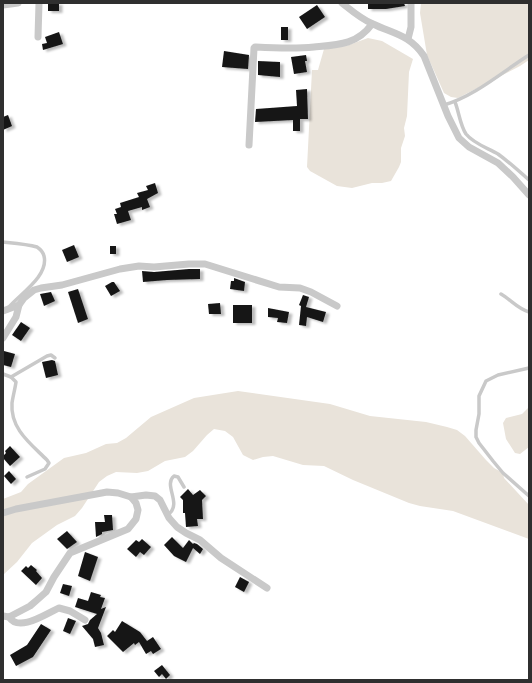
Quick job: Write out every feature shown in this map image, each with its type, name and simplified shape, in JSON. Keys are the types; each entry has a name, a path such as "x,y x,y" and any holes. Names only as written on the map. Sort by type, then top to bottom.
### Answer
{"street":[{"path":"3,5 18,3"},
{"path":"38,37 39,3"},
{"path":"342,3 372,24 408,39 418,48 424,56 448,116 459,138 469,147 498,163 513,176 529,195"},
{"path":"408,39 411,27 411,3"},
{"path":"249,145 255,47 305,48 340,45 361,36 372,24"},
{"path":"5,311 19,305 34,290 41,288 62,285 133,267 189,264 205,264 279,287 300,288 338,306"},
{"path":"3,338 16,317 19,305"},
{"path":"3,513 16,509 107,492 118,493 131,497 146,495 155,496 160,500 166,513 181,530 200,540 221,558 267,588"},
{"path":"85,620 70,611 59,608 36,620 26,622 15,622 6,616 30,606 46,592 70,553 128,529 136,519 138,510 136,503 131,497"}],"lane":[{"path":"444,105 455,102 471,94 529,54"},
{"path":"455,102 462,125 467,135 476,142 497,153 529,180"},
{"path":"3,242 37,247 42,252 45,264 42,273 5,311"},
{"path":"501,294 521,309 529,312"},
{"path":"11,377 47,356 51,355 56,358"},
{"path":"529,368 498,375 486,381 479,396 479,414 476,430 476,437 479,443 503,474 529,496"},
{"path":"3,374 15,379 16,382 12,404 12,414 20,434 49,463 45,469 27,477"},
{"path":"166,513 169,514 174,507 173,492 169,484 170,479 174,476 178,477 184,487"}],"shaded area":[{"path":"421,3 529,3 529,60 458,98 451,97 444,93 427,55 420,13"},
{"path":"368,38 382,41 413,59 409,72 407,116 404,128 405,136 401,148 401,162 391,181 372,183 352,188 337,186 310,171 307,167 312,70 318,70 324,49 346,46"},
{"path":"238,391 330,404 370,416 426,422 457,430 465,436 494,468 503,473 504,478 529,505 529,539 453,511 409,503 353,480 324,466 303,465 273,456 253,460 243,455 233,437 225,431 214,429 193,451 185,457 165,461 148,471 137,473 116,472 107,476 99,482 75,516 57,525 32,543 17,562 3,575 3,499 21,492 28,484 64,458 86,453 106,444 117,443 126,438 151,417 194,398"},
{"path":"529,407 529,447 520,454 515,453 506,439 503,423 506,418 522,414"}],"building":[{"path":"48,3 59,3 59,11 48,11"},
{"path":"368,3 404,3 405,6 386,9 368,9"},
{"path":"317,5 325,17 307,29 299,17"},
{"path":"281,27 288,27 288,40 281,40"},
{"path":"59,32 63,44 43,50 42,44 47,43 45,37"},
{"path":"224,51 249,55 248,69 222,67"},
{"path":"306,55 307,61 305,61 307,72 294,74 291,57"},
{"path":"258,61 280,62 280,77 258,75"},
{"path":"307,89 308,119 300,119 300,131 293,131 293,120 255,122 256,109 297,106 296,90"},
{"path":"8,115 12,126 3,130 3,117"},
{"path":"155,183 158,193 147,199 150,207 142,210 142,207 128,211 131,220 117,224 114,214 117,214 115,209 121,207 120,203 139,197 137,193 148,190 146,186"},
{"path":"74,245 79,257 67,262 62,250"},
{"path":"110,246 116,246 116,254 110,254"},
{"path":"200,269 200,279 143,282 142,271 154,272"},
{"path":"234,278 245,282 244,291 230,289 231,281 234,281"},
{"path":"114,282 120,291 111,296 105,286"},
{"path":"78,289 88,319 78,323 68,292"},
{"path":"51,292 55,301 44,306 40,294"},
{"path":"303,295 309,297 306,307 326,312 323,322 307,317 306,326 299,325 301,306 299,305"},
{"path":"220,303 221,314 209,314 208,304"},
{"path":"233,305 252,305 252,323 233,323"},
{"path":"268,308 289,312 287,323 277,322 278,318 268,317"},
{"path":"21,322 30,328 21,341 12,335"},
{"path":"4,351 15,354 11,367 3,365"},
{"path":"52,360 55,361 58,375 46,378 42,362"},
{"path":"10,446 20,457 10,466 3,456 6,453 5,451"},
{"path":"9,471 16,479 11,484 4,476"},
{"path":"188,489 193,495 200,490 206,496 202,500 203,519 197,519 198,526 186,527 185,513 183,513 183,500 180,497"},
{"path":"104,515 112,515 113,530 102,532 102,534 96,537 95,522 105,522"},
{"path":"67,531 77,542 67,549 57,539"},
{"path":"172,537 183,548 189,540 193,544 197,544 203,549 200,554 193,548 186,562 174,556 164,545"},
{"path":"142,539 151,547 144,555 140,552 136,557 127,549 136,540 139,542"},
{"path":"85,552 98,557 90,581 78,576"},
{"path":"31,565 37,570 36,571 42,578 36,585 21,571 26,566 28,568"},
{"path":"240,577 249,582 244,592 235,587"},
{"path":"63,584 72,586 69,596 60,593"},
{"path":"91,592 105,598 101,609 106,607 98,628 104,645 95,647 93,639 82,626 88,624 97,614 75,607 78,598 88,601"},
{"path":"68,618 76,621 70,634 63,631"},
{"path":"122,621 140,632 147,641 153,637 161,649 153,654 151,651 146,654 139,642 135,645 134,643 123,652 107,636 113,630 115,632"},
{"path":"41,624 51,630 33,657 16,666 10,655 27,645"},
{"path":"162,665 170,675 166,679 162,674 159,677 154,671"}]}
